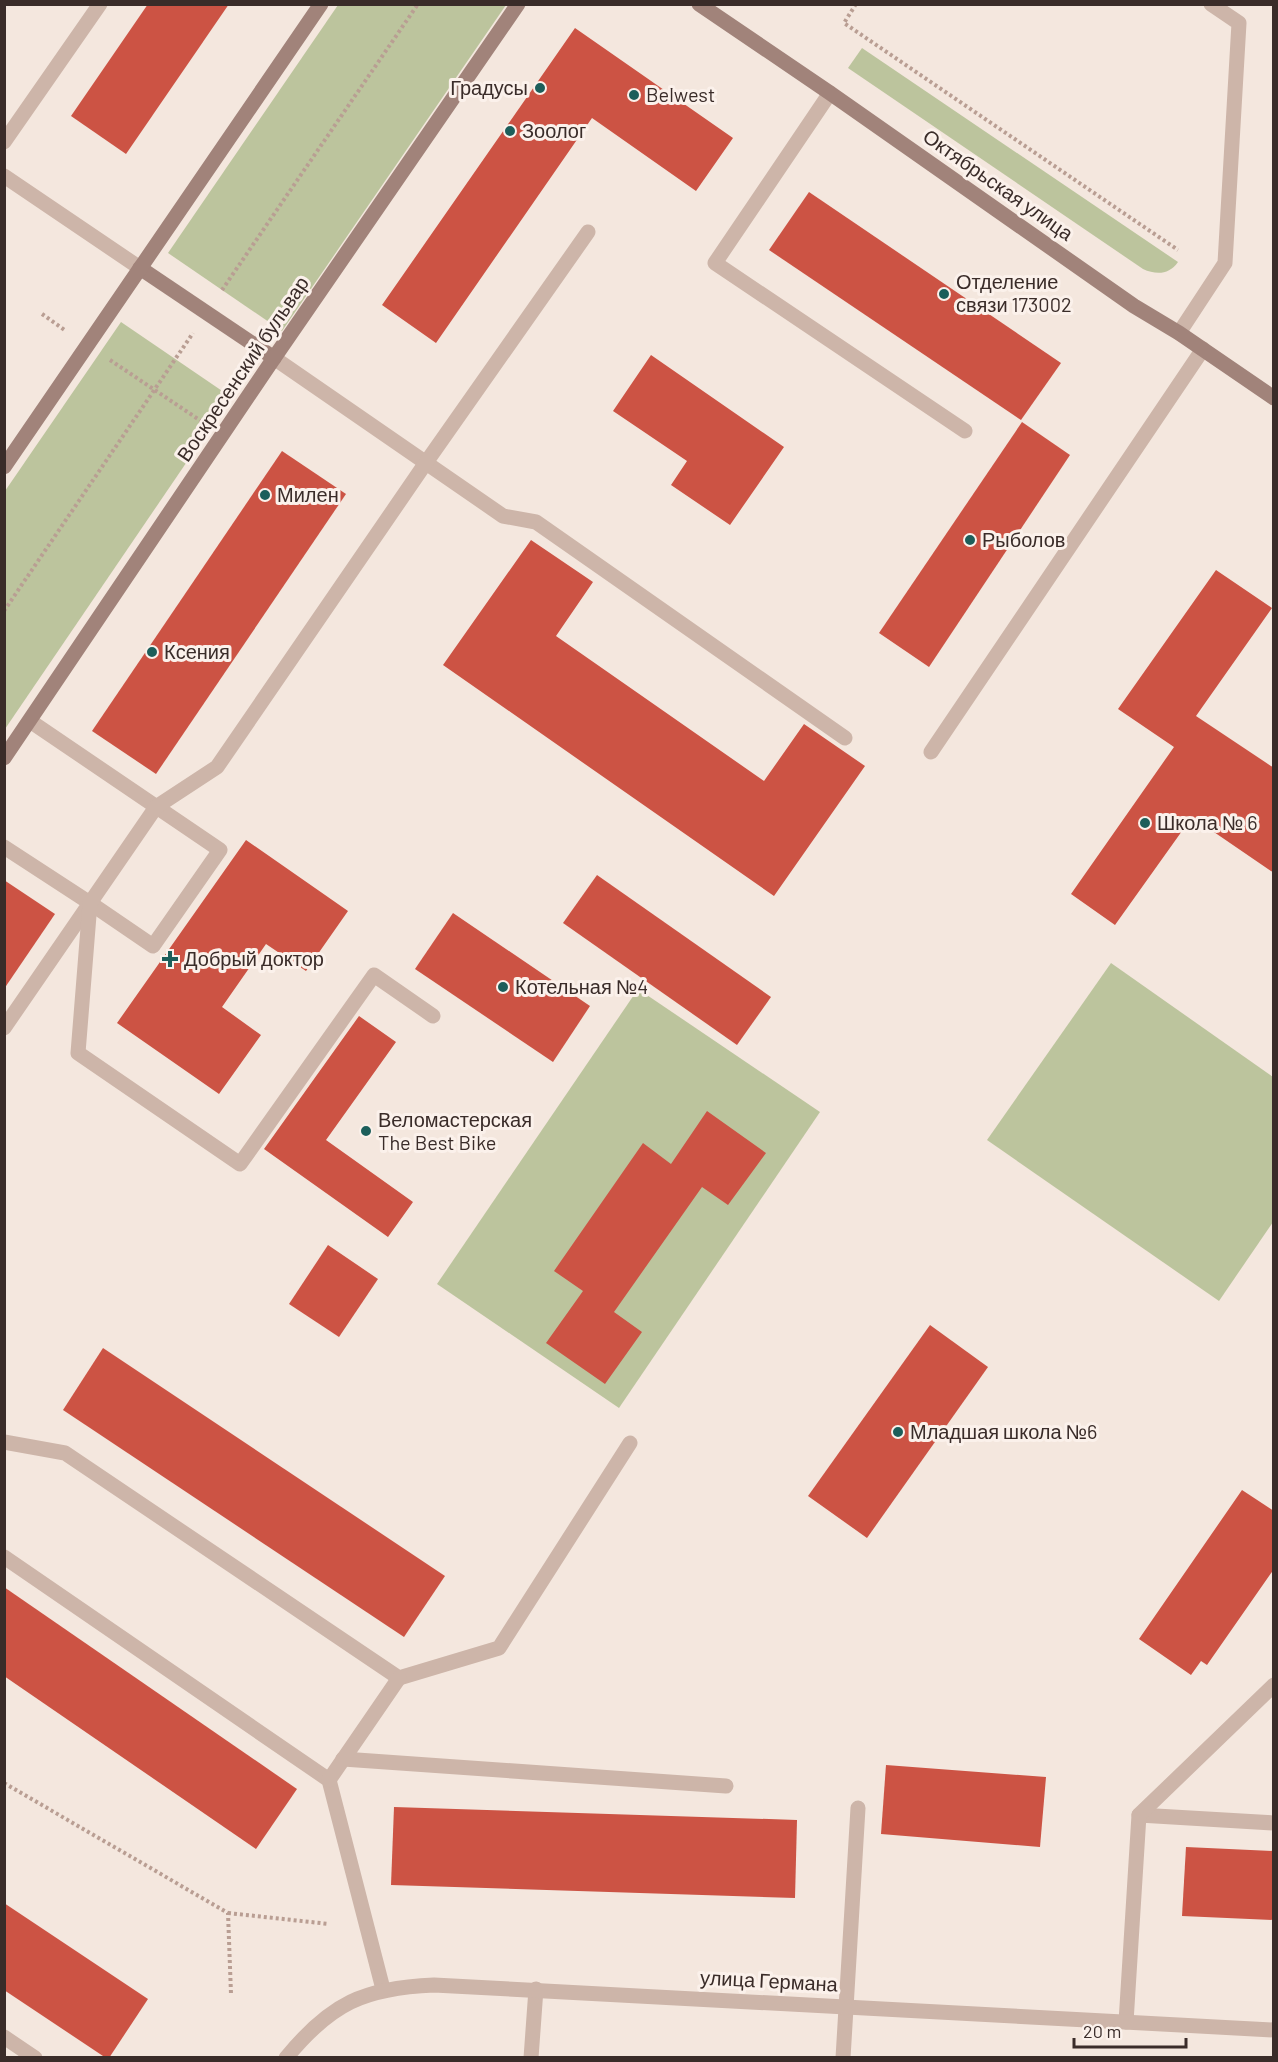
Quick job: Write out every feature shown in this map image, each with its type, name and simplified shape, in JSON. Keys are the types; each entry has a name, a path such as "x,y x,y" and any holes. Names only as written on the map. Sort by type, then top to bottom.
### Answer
{"main road":[{"path":"4,467 321,4"},
{"name":"Воскресенский бульвар","path":"4,758 274,358 518,4"},
{"name":"Октябрьская улица","path":"699,4 1134,306 1179,333 1274,398"},
{"path":"140,268 274,358"}],"street":[{"path":"4,141 100,4"},
{"path":"1179,333 1225,263 1239,23 1212,4"},
{"path":"830,93 715,263 965,431"},
{"path":"4,176 140,268"},
{"path":"4,1028 156,807 217,767 588,232"},
{"path":"932,752 1203,349"},
{"path":"274,358 503,516 536,522 845,738"},
{"path":"4,847 153,946 220,850 30,721"},
{"path":"90,903 78,1053 240,1164 374,975 433,1016"},
{"path":"4,1442 65,1453 399,1678"},
{"path":"329,1780 399,1678 499,1648 630,1443"},
{"path":"4,1557 329,1780 382,1989"},
{"path":"1126,2022 1139,1815 1274,1685"},
{"path":"342,1760 726,1786"},
{"path":"843,2058 858,1808"},
{"path":"1139,1815 1274,1823"},
{"name":"улица Германа","path":"286,2058 319,2021 351,2002 382,1989 452,1984 1274,2030"},
{"path":"531,2058 536,1989"},
{"path":"4,2037 34,2058"}],"path":[{"path":"856,4 844,23 1178,250"},
{"path":"42,314 223,435"},
{"path":"4,1783 228,1912 329,1924"},
{"path":"228,1912 231,1994"}],"green space":[{"path":"338,5 506,5 282,331 168,253"},
{"path":"862,48 1178,262 1171,269 1162,273 1143,269 848,68"},
{"path":"121,322 231,397 5,729 5,491"},
{"path":"1111,963 1273,1077 1273,1222 1219,1301 987,1140"},
{"path":"638,989 820,1112 619,1408 437,1284"}],"building":[{"path":"148,4 229,4 126,154 71,116"},
{"path":"575,28 733,138 696,191 592,118 436,343 382,305"},
{"path":"809,192 1061,363 1021,420 769,250"},
{"path":"651,355 784,447 730,525 671,485 687,461 613,411"},
{"path":"1022,422 1070,455 929,667 879,633"},
{"path":"282,451 346,494 156,774 92,731"},
{"path":"531,540 593,582 556,636 764,781 804,724 865,766 774,896 443,665"},
{"path":"1216,570 1272,608 1196,716 1274,768 1274,873 1192,817 1115,925 1071,894 1174,747 1118,709"},
{"path":"246,840 348,911 306,971 266,944 222,1007 261,1035 219,1094 117,1023"},
{"path":"597,875 771,997 737,1045 563,923"},
{"path":"4,880 55,914 4,989"},
{"name":"Котельная №4","path":"453,913 590,1006 553,1062 415,969"},
{"path":"359,1016 396,1042 326,1140 413,1202 388,1237 264,1149"},
{"path":"707,1111 766,1153 728,1205 702,1187 614,1312 642,1332 605,1384 546,1343 583,1291 554,1271 643,1143 671,1164"},
{"path":"328,1245 378,1279 339,1337 289,1304"},
{"name":"Младшая школа №6","path":"930,1325 988,1367 867,1538 808,1496"},
{"path":"103,1348 445,1576 404,1637 63,1410"},
{"path":"1242,1490 1274,1511 1274,1569 1207,1665 1201,1661 1191,1675 1139,1639"},
{"path":"4,1587 297,1789 256,1849 4,1676"},
{"path":"886,1765 1046,1777 1040,1847 881,1834"},
{"path":"394,1807 797,1820 795,1898 391,1885"},
{"path":"1186,1847 1274,1851 1274,1920 1182,1916"},
{"path":"4,1903 148,1999 109,2058 4,1990"}],"place":[{"name":"Градусы","path":"540,88"},
{"name":"Belwest","path":"634,95"},
{"name":"Зоолог","path":"510,131"},
{"name":"Отделение связи 173002","path":"944,294"},
{"name":"Милен","path":"265,495"},
{"name":"Рыболов","path":"970,540"},
{"name":"Ксения","path":"152,652"},
{"name":"Школа № 6","path":"1145,823"},
{"name":"Добрый доктор","path":"170,959"},
{"name":"Котельная №4","path":"503,987"},
{"name":"Веломастерская The Best Bike","path":"366,1131"},
{"name":"Младшая школа №6","path":"898,1432"}]}
